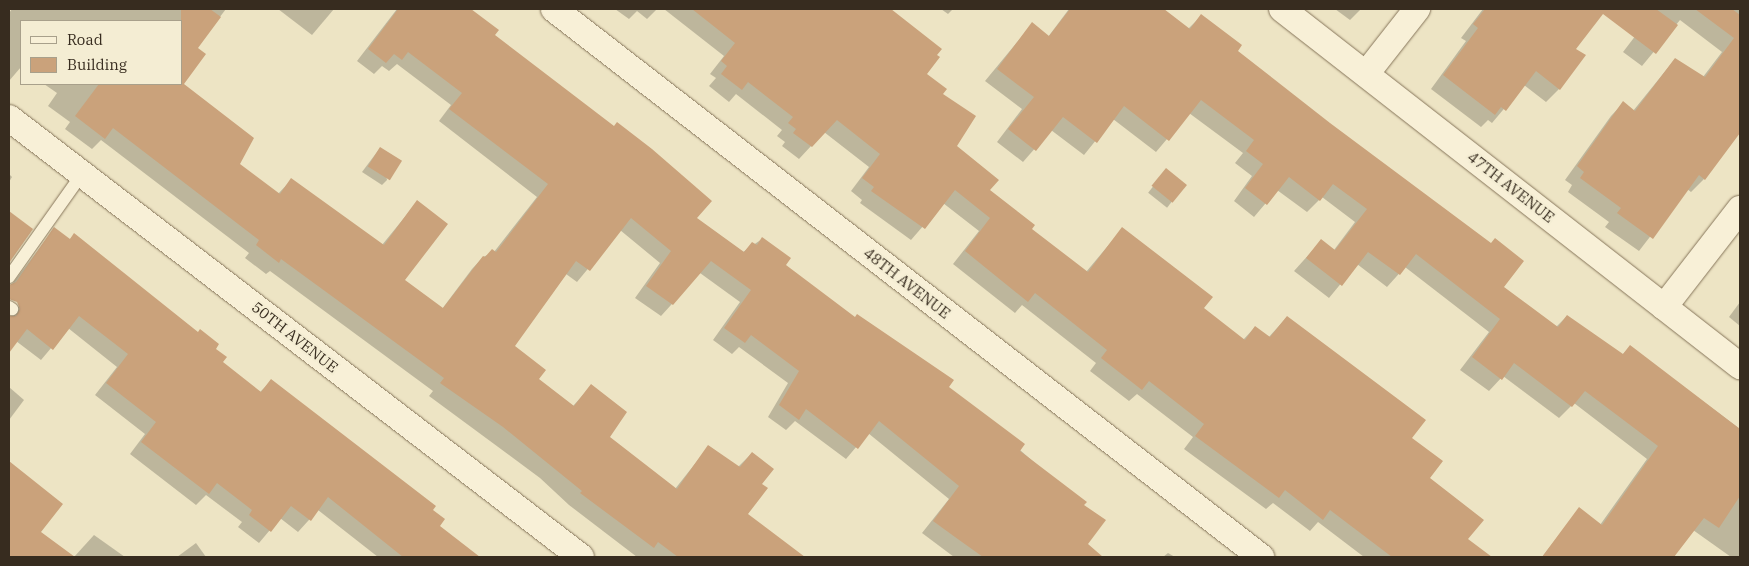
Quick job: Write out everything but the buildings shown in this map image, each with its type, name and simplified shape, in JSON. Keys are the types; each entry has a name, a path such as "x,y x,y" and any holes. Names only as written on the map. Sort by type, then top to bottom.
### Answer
{"street":[{"name":"48TH AVENUE","path":"554,9 1260,557"},
{"name":"47TH AVENUE","path":"1282,9 1740,366"},
{"path":"1366,74 1417,9"},
{"name":"50TH AVENUE","path":"9,118 582,557"},
{"path":"1664,307 1740,209"}],"lane":[{"path":"9,277 82,174"}]}
